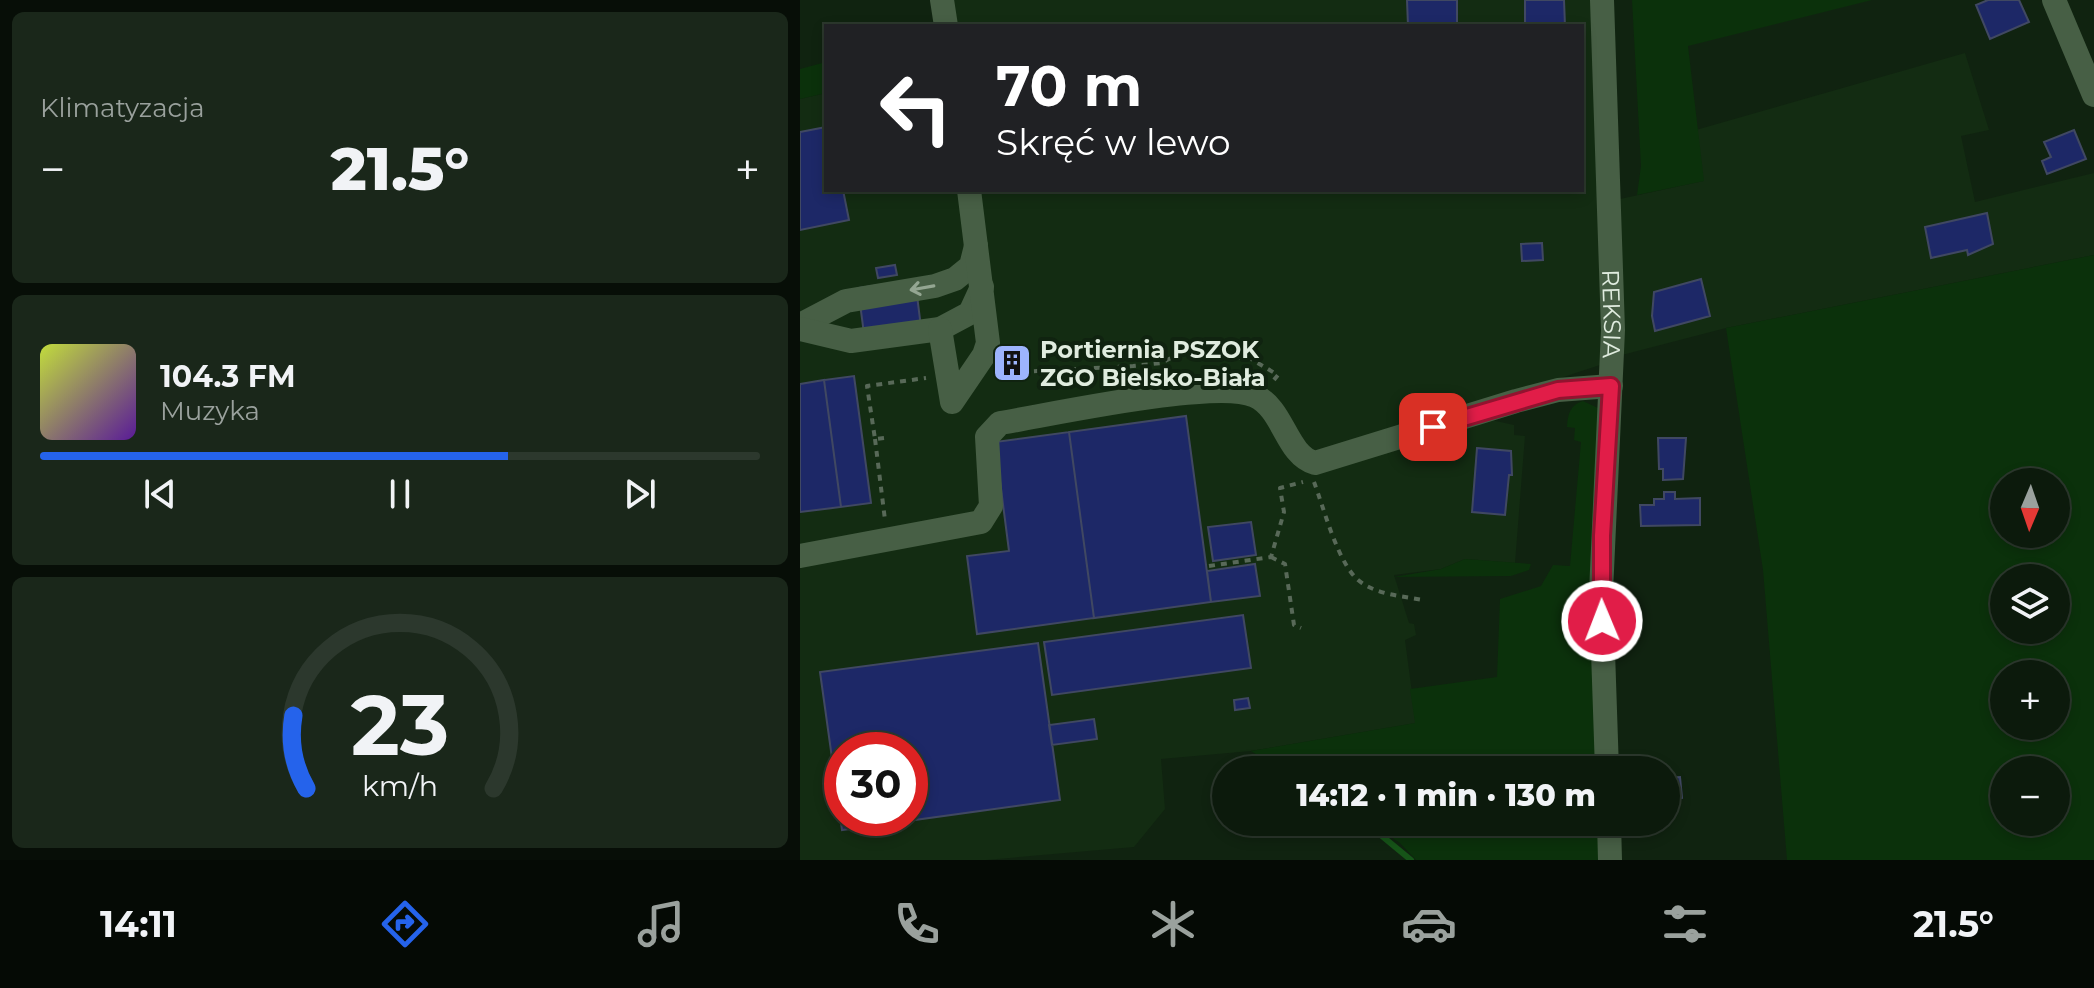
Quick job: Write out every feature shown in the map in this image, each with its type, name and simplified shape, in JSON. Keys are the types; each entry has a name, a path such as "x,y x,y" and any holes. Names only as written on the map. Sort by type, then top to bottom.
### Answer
{"street":[{"path":"942,0 946,24"},
{"name":"REKSIA","path":"1602,0 1613,330 1601,592 1607,756"},
{"path":"2054,0 2094,95"},
{"path":"940,329 952,402 988,343 969,192"},
{"path":"800,327 846,301 935,286 955,279 971,266 976,243"},
{"path":"800,327 851,341 940,329 970,313 982,286"},
{"path":"800,556 969,525 987,516 991,492 987,437 1000,423 1176,394 1242,391 1269,404 1310,470 1322,462 1558,390 1611,386"},
{"path":"1609,836 1610,860"}],"path":[{"path":"973,372 1111,369 1161,363 1183,352 1251,359 1278,375"},
{"path":"889,541 867,386 946,375"},
{"path":"875,439 884,438"},
{"path":"1271,557 1284,512 1280,488 1310,470 1346,564 1359,581 1385,594 1423,600"},
{"path":"1209,566 1271,557 1285,564 1294,625 1301,628"}],"shaded area":[{"path":"952,0 1592,0 1603,364 1509,395 1487,419 1514,425 1514,435 1525,436 1515,563 1465,559 1441,569 1394,575 1409,623 1414,624 1416,635 1405,640 1416,723 1251,751 1161,759 1165,809 1134,847 986,860 800,860 800,99 824,93 824,192 1584,192 1584,24 955,24"},
{"path":"1632,0 1872,0 1688,46 1704,181 1637,195 1641,166"},
{"path":"1965,53 1989,130 1961,136 1975,202 2094,173 2094,255 1726,328 1622,355 1620,199 1703,181 1696,130"},
{"path":"824,63 824,93 800,99 800,69"},
{"path":"2094,255 2094,860 1787,860 1763,570 1726,328"},
{"path":"1583,401 1598,408 1596,756 1259,756 1251,751 1415,723 1410,689 1497,677 1500,599 1541,586 1553,565 1570,566 1581,442 1574,440 1575,428 1567,427 1570,411"},
{"path":"1465,559 1531,564 1529,570 1511,576 1394,577 1441,569"},
{"path":"1389,836 1599,836 1600,860 1416,860"}],"building":[{"path":"1407,0 1457,0 1457,24 1408,24"},
{"path":"1525,0 1564,0 1565,24 1525,24"},
{"path":"1988,0 2019,0 2029,22 1990,39 1976,5"},
{"path":"824,127 824,192 843,192 849,220 800,230 800,132"},
{"path":"2074,130 2086,159 2047,174 2042,161 2051,157 2044,142"},
{"path":"1987,213 1993,244 1968,255 1967,250 1931,258 1925,227"},
{"path":"1542,243 1543,260 1522,261 1521,244"},
{"path":"895,265 897,275 878,278 876,268"},
{"path":"1701,279 1710,316 1655,331 1652,316 1654,292"},
{"path":"915,280 921,327 864,334 858,288"},
{"path":"854,376 871,503 841,507 824,380"},
{"path":"824,380 841,507 800,512 800,384"},
{"path":"1186,416 1211,602 1094,618 1069,432"},
{"path":"1069,432 1094,618 977,634 967,556 1009,551 995,442"},
{"path":"1658,438 1686,438 1683,479 1663,480 1663,469 1659,469"},
{"path":"1477,448 1511,451 1512,475 1509,475 1505,515 1472,512"},
{"path":"1664,492 1675,492 1675,499 1700,498 1700,525 1641,526 1640,505 1654,505 1654,499 1664,499"},
{"path":"1251,522 1256,555 1213,561 1208,527"},
{"path":"1255,564 1260,596 1211,602 1207,571"},
{"path":"1243,615 1251,668 1052,695 1044,642"},
{"path":"1038,643 1060,800 928,818 928,732 828,732 820,672"},
{"path":"1248,698 1250,708 1235,710 1234,700"},
{"path":"1094,719 1097,739 1052,745 1049,725"}],"waterway":[{"path":"1382,836 1411,860"}],"place":[{"name":"Portiernia PSZOK ZGO Bielsko-Biała","path":"1012,363"}],"route":[{"path":"1433,427 1558,390 1611,386 1602,536 1602,621"}]}
